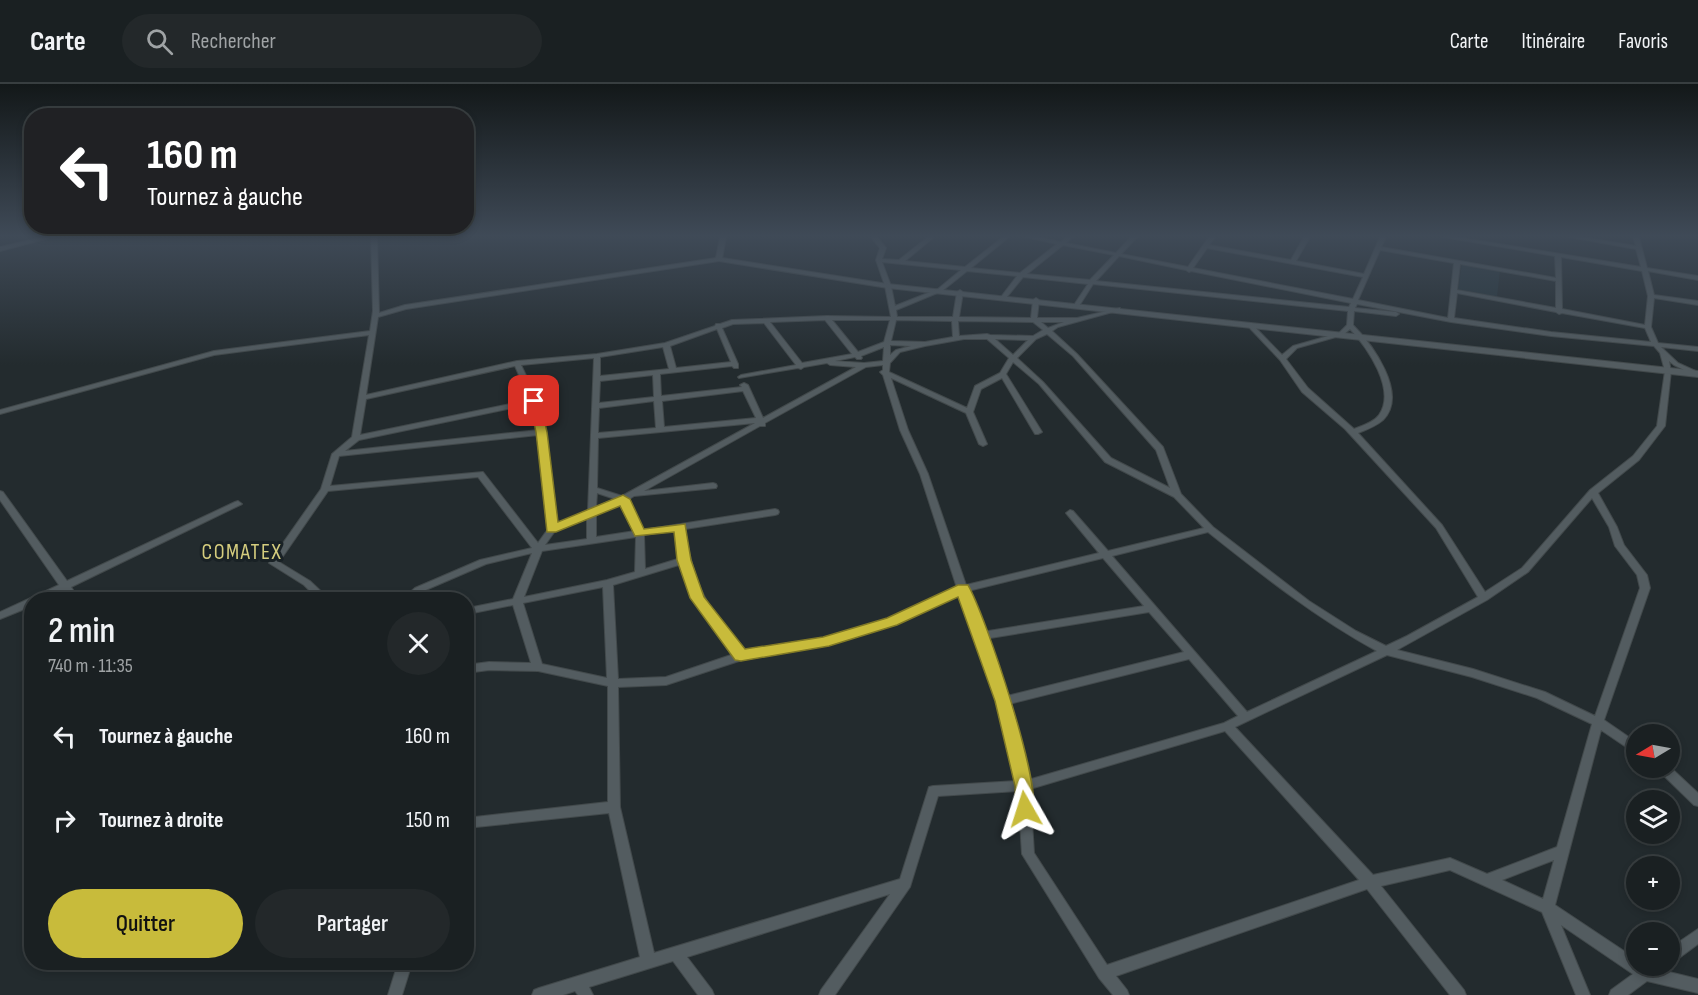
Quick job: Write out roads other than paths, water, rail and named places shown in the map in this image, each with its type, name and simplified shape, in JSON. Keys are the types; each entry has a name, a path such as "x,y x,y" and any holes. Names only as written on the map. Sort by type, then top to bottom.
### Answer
{"street":[{"path":"356,438 376,316 375,280"},
{"path":"376,316 405,307 585,280"},
{"path":"847,280 888,286 1036,300 1696,374"},
{"path":"886,280 893,314 887,343 886,368 904,430 924,474 978,636 1004,701 1024,786 1028,854 1104,973 1122,995"},
{"path":"893,314 939,290 952,280"},
{"path":"1004,297 1017,280"},
{"path":"1056,280 1438,318 1551,334 1698,349"},
{"path":"1077,305 1094,280"},
{"path":"1242,280 1357,300 1438,318"},
{"path":"1282,358 1295,347 1341,334 1350,326 1351,310 1366,280"},
{"path":"1451,320 1455,280"},
{"path":"1558,280 1559,312"},
{"path":"1647,280 1651,296 1648,327 1655,344 1663,353 1696,374"},
{"path":"1454,291 1648,327"},
{"path":"956,338 955,321 960,292"},
{"path":"1651,296 1698,303"},
{"path":"1036,300 1034,319 1075,355 1160,449 1178,495"},
{"path":"969,412 978,388 1004,374 1011,360 1034,338 1045,331 1118,309"},
{"path":"362,398 518,363 597,356 666,345 732,322 893,314 955,321 1077,320"},
{"path":"827,318 864,365"},
{"path":"765,320 801,367"},
{"path":"1250,324 1282,358 1305,390 1353,433 1439,527 1484,598"},
{"path":"718,325 761,422"},
{"path":"1350,326 1362,337 1383,371 1388,398 1384,414 1370,425 1353,433"},
{"path":"0,412 214,353 373,333"},
{"path":"886,368 898,351 925,344 956,338 987,336 1034,338"},
{"path":"987,336 1011,360 1041,383 1108,460 1178,495 1210,529 1306,603 1352,633 1386,651 1473,672 1541,695 1598,722 1626,741"},
{"path":"741,378 857,355 887,343 925,344"},
{"path":"666,345 673,371"},
{"path":"826,995 905,883 933,791 1024,786 1227,726 1386,651 1484,598 1525,570 1593,492 1636,458 1661,426 1668,371 1663,353"},
{"path":"591,541 597,356"},
{"path":"518,363 534,401 542,432 552,530"},
{"path":"819,363 886,368 969,412 983,444"},
{"path":"596,379 735,364"},
{"path":"538,667 517,601 538,549 552,530 627,497 864,365"},
{"path":"656,372 660,430"},
{"path":"1004,374 1038,432"},
{"path":"595,406 746,389"},
{"path":"316,592 308,584 274,563 325,489 336,454 356,438 534,401"},
{"path":"594,436 761,422"},
{"path":"336,454 542,432"},
{"path":"325,489 480,474 538,549"},
{"path":"592,489 627,497 713,486"},
{"path":"1583,995 1547,908 1598,722 1645,588 1642,575 1620,546 1613,527 1593,492"},
{"path":"0,494 70,592"},
{"path":"627,497 640,534 640,572"},
{"path":"51,592 238,504"},
{"path":"416,592 483,562 538,549 775,512"},
{"path":"1070,513 1244,716"},
{"path":"680,527 684,560 698,598 741,656"},
{"path":"474,668 538,667 613,683 666,681 741,656 824,642 892,621 963,589 1103,553 1210,529"},
{"path":"474,610 608,584 640,572 684,560"},
{"path":"608,584 613,683 614,807 648,960"},
{"path":"0,616 24,605"},
{"path":"978,636 1151,608"},
{"path":"1004,701 1192,654"},
{"path":"1227,726 1370,882 1459,995"},
{"path":"1674,778 1698,801"},
{"path":"474,822 614,807"},
{"path":"1487,879 1564,850"},
{"path":"1104,973 1370,882 1450,864 1547,908 1626,955"},
{"path":"539,995 582,988 648,960 676,954 905,883"},
{"path":"1680,949 1698,936"},
{"path":"676,954 707,995"},
{"path":"395,995 403,970"},
{"path":"1617,995 1643,976"},
{"path":"1669,976 1698,986"}],"district":[{"name":"COMATEX","path":"242,551"}]}
